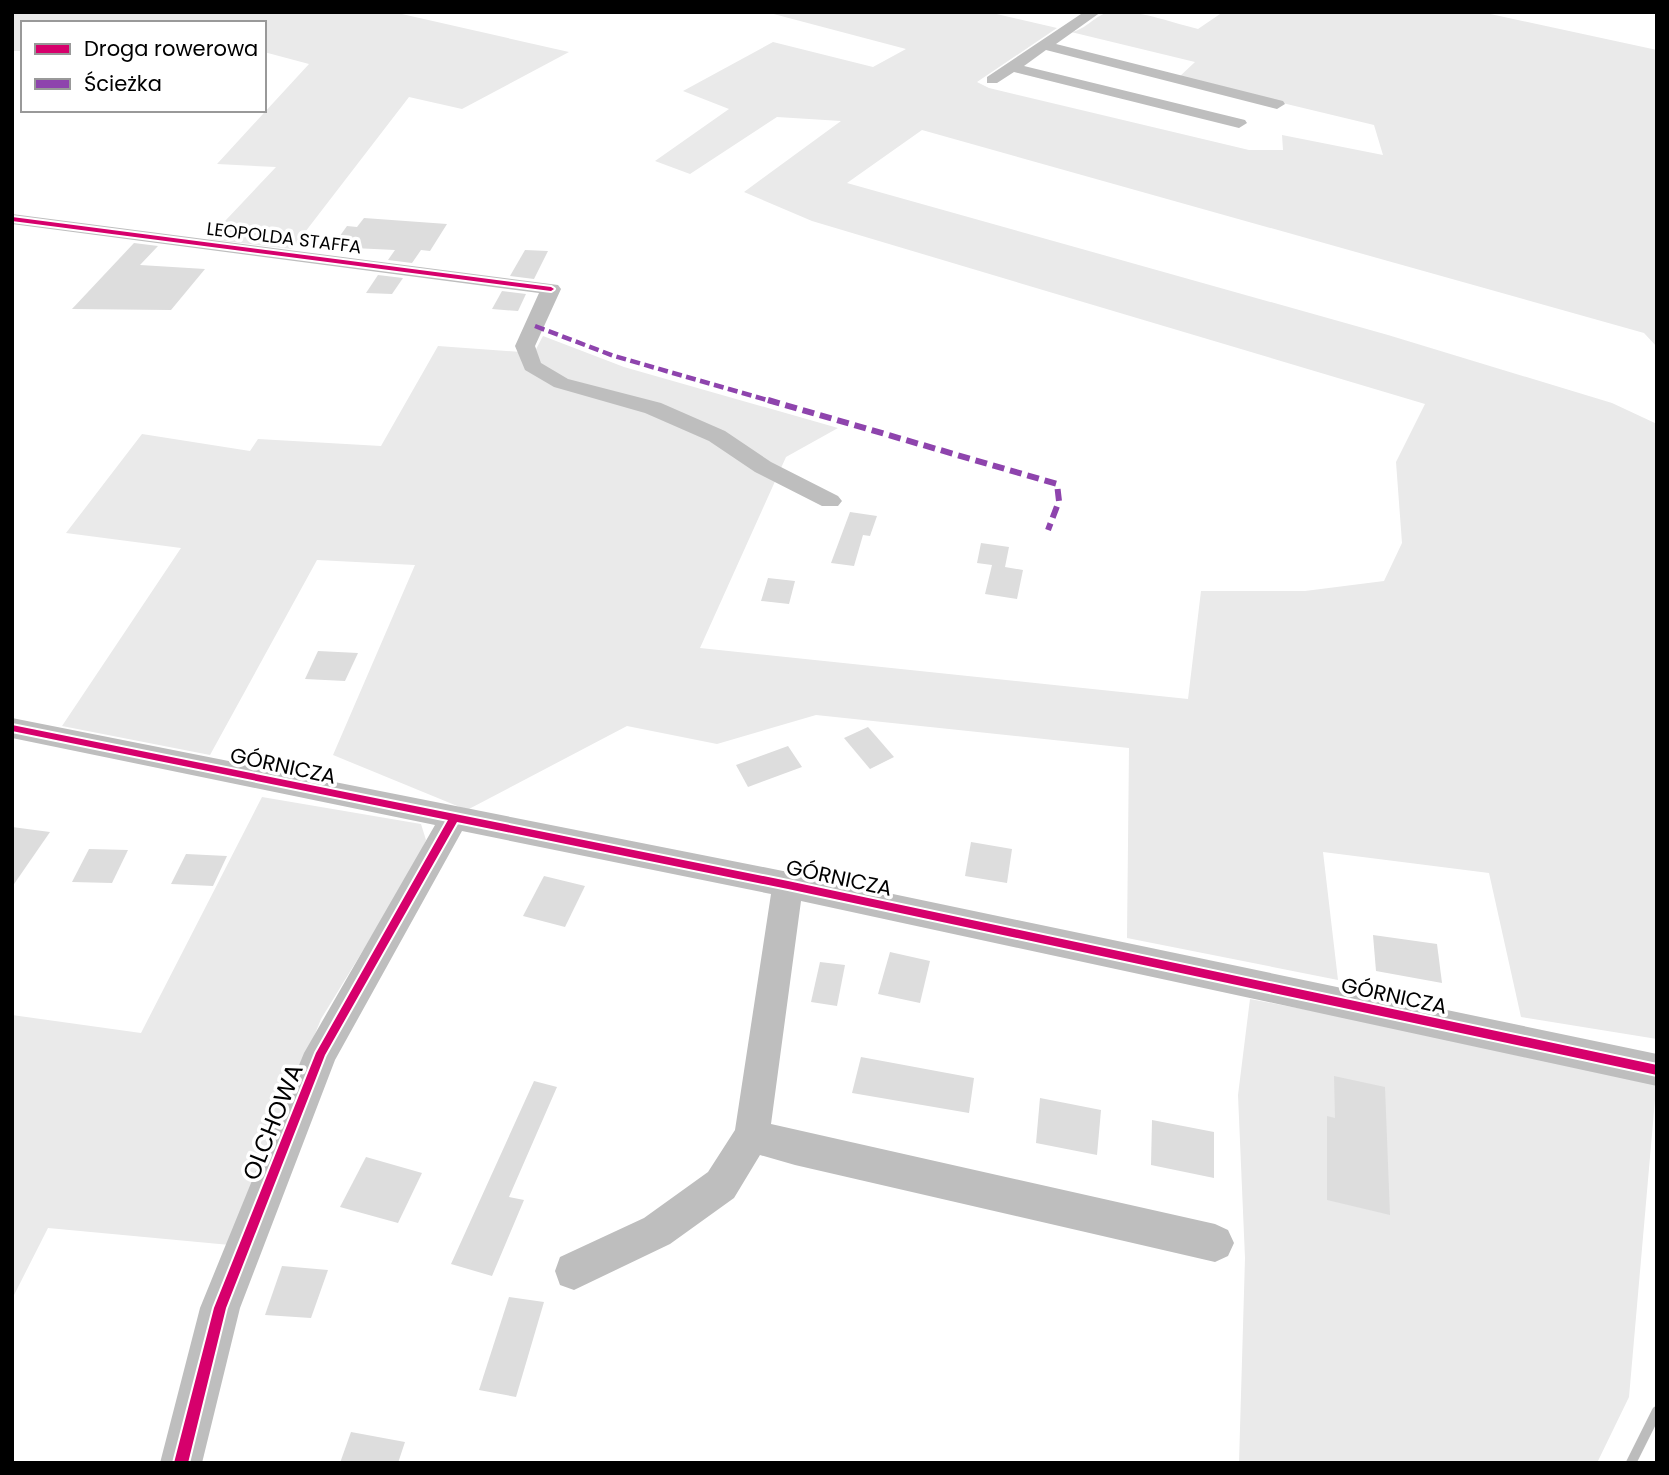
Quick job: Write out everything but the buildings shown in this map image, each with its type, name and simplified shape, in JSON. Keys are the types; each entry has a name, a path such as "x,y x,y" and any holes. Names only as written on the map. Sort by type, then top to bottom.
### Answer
{"street":[{"path":"992,80 1094,12"},
{"path":"1043,45 1277,104"},
{"path":"1011,67 1240,123"},
{"name":"LEOPOLDA STAFFA","path":"12,219 551,289 525,346 532,366 561,383 653,408 717,436 763,467 830,500"},
{"name":"GÓRNICZA","path":"12,728 788,885 1657,1070"},
{"name":"OLCHOWA","path":"181,1463 220,1308 321,1053 454,818"},
{"path":"574,1271 657,1231 722,1185 752,1135 788,885"},
{"path":"752,1135 794,1148 1215,1243"}],"shaded area":[{"path":"12,12 393,12 569,52 462,109 409,97 292,249 208,239 276,167 217,164 309,64 266,53 266,21 21,21 21,51 12,51"},
{"path":"766,12 988,12 1057,28 977,82 989,88 1249,150 1283,150 1282,135 1383,155 1374,125 1178,78 1195,62 1071,32 1110,12 1143,14 1198,29 1223,12 1481,12 1657,50 1657,347 1644,333 922,130 847,183 1388,335 1612,403 1657,424 1657,1039 1521,1017 1489,873 1323,852 1338,980 1127,938 1129,748 816,715 717,744 627,726 467,810 333,755 415,565 317,560 210,755 62,726 181,548 66,533 142,434 250,451 258,439 381,446 438,346 534,353 543,336 624,367 838,428 786,457 700,648 1188,699 1201,591 1305,591 1384,581 1402,543 1396,462 1425,404 812,221 744,192 841,121 777,117 690,174 655,161 729,109 683,91 773,42 873,67 906,49"},
{"path":"262,797 421,824 426,840 417,862 321,1019 230,1245 48,1228 12,1299 12,1015 141,1033"},
{"path":"1250,999 1657,1077 1629,1397 1597,1463 1239,1463 1245,1258 1238,1095"}],"waterway":[{"path":"1631,1463 1657,1411"}],"marked path":[{"path":"535,326 614,356 1057,484 1059,501 1048,530"}],"cycle path":[{"path":"12,219 551,289"},
{"path":"12,728 788,885 1657,1070"},
{"path":"181,1463 220,1308 321,1053 454,818"}]}
